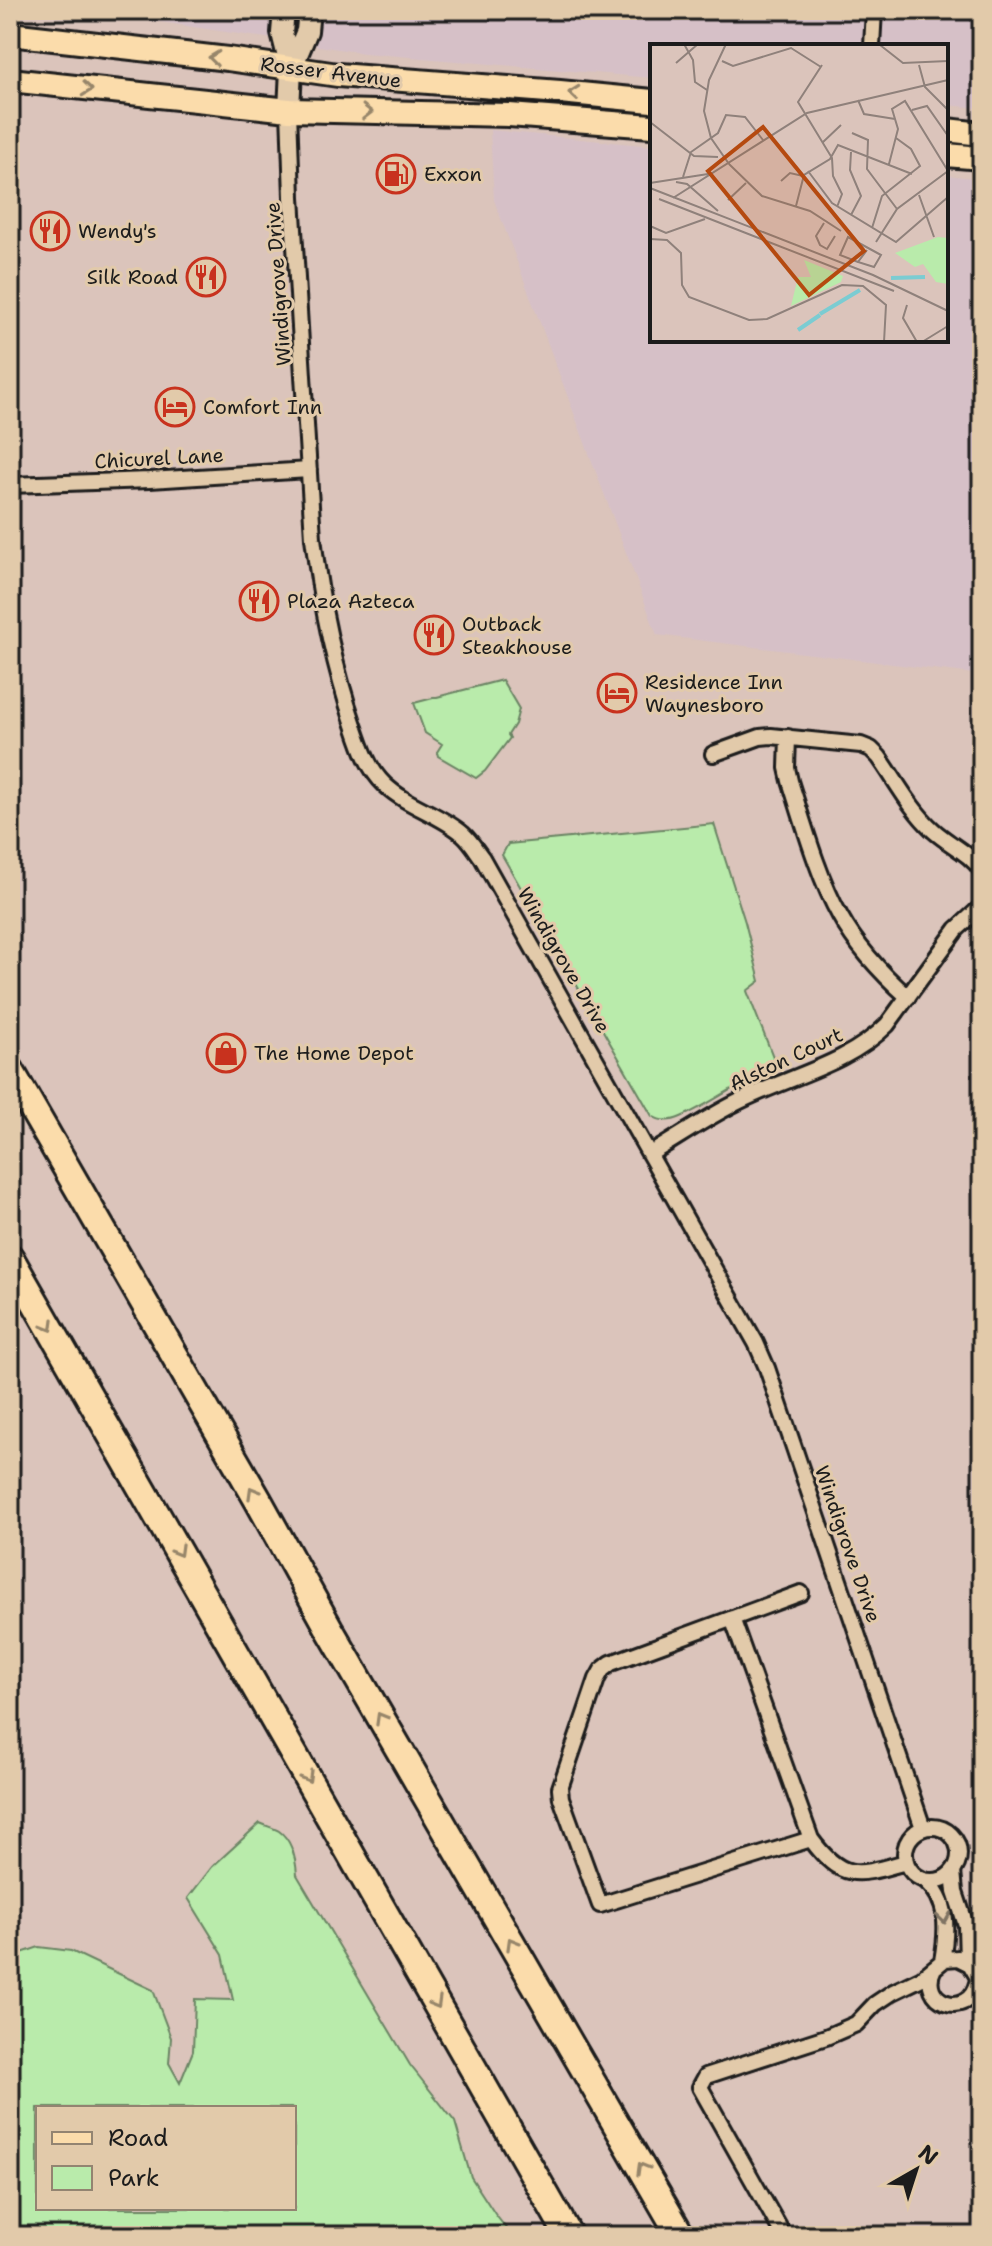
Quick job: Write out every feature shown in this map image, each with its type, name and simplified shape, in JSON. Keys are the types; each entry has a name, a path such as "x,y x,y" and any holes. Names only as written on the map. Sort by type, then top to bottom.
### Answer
{"highway":[{"path":"10,1070 681,2236"},
{"path":"10,1258 569,2236"}],"main road":[{"path":"284,10 282,33 291,69 289,110"},
{"path":"291,69 307,31 309,10"},
{"name":"Rosser Avenue","path":"10,34 338,75 650,101"},
{"name":"Rosser Avenue","path":"10,80 289,110 509,115 650,126"},
{"path":"948,130 982,134"},
{"path":"948,155 982,158"}],"street":[{"path":"872,44 874,10"},
{"name":"Windigrove Drive","path":"289,110 313,538 324,610 342,688 368,763 375,775 394,793 451,825 473,844 756,1343 923,1828"},
{"name":"Chicurel Lane","path":"10,485 309,470"},
{"path":"713,754 771,736 861,745 871,749 923,819 982,871"},
{"path":"788,737 787,768 790,781 832,901 859,946 885,977 908,997"},
{"name":"Alston Court","path":"650,1154 741,1101 811,1073 874,1038 887,1025 957,929 982,906"},
{"path":"801,1593 611,1663 602,1670 560,1788 600,1905 811,1839"},
{"path":"732,1618 811,1839 823,1856 835,1866 857,1873 906,1862"},
{"path":"953,1871 941,1880 917,1877 906,1862 905,1855 912,1836 923,1828 940,1828 954,1839 959,1855 953,1871 955,1892 966,1925 967,1962"},
{"path":"925,1880 934,1888 943,1907 946,1933 938,1964 930,1980 934,1992 948,2003 961,2003 982,2012"},
{"path":"784,2236 700,2087 706,2076 826,2037 856,2024 875,2004 911,1985 951,1957 967,1962 974,1969 982,2004"},
{"path":"961,2003 976,1989 977,1983"},
{"path":"911,1985 934,1992"}],"shaded area":[{"path":"82,10 982,10 982,108 948,105 948,44 650,44 650,78 364,53"},
{"path":"490,130 650,146 650,342 948,342 948,175 982,179 982,675 657,635 494,200"}],"green space":[{"path":"502,680 519,709 508,735 510,738 476,778 438,756 442,744 425,733 414,703"},
{"path":"714,824 760,981 747,991 777,1067 681,1117 663,1120 652,1116 502,855 508,844"},
{"path":"260,1823 284,1835 293,1851 297,1875 410,2065 455,2122 471,2177 512,2236 10,2236 10,1957 39,1947 71,1951 153,1990 171,2038 169,2063 180,2083 193,2051 195,1999 233,2000 223,1955 188,1898 212,1867"}],"place":[{"name":"Exxon","path":"396,174"},
{"name":"Wendy's","path":"50,231"},
{"name":"Silk Road","path":"206,277"},
{"name":"Comfort Inn","path":"175,407"},
{"name":"Plaza Azteca","path":"259,601"},
{"name":"Outback Steakhouse","path":"434,635"},
{"name":"Residence Inn Waynesboro","path":"617,693"},
{"name":"The Home Depot","path":"226,1053"}]}
